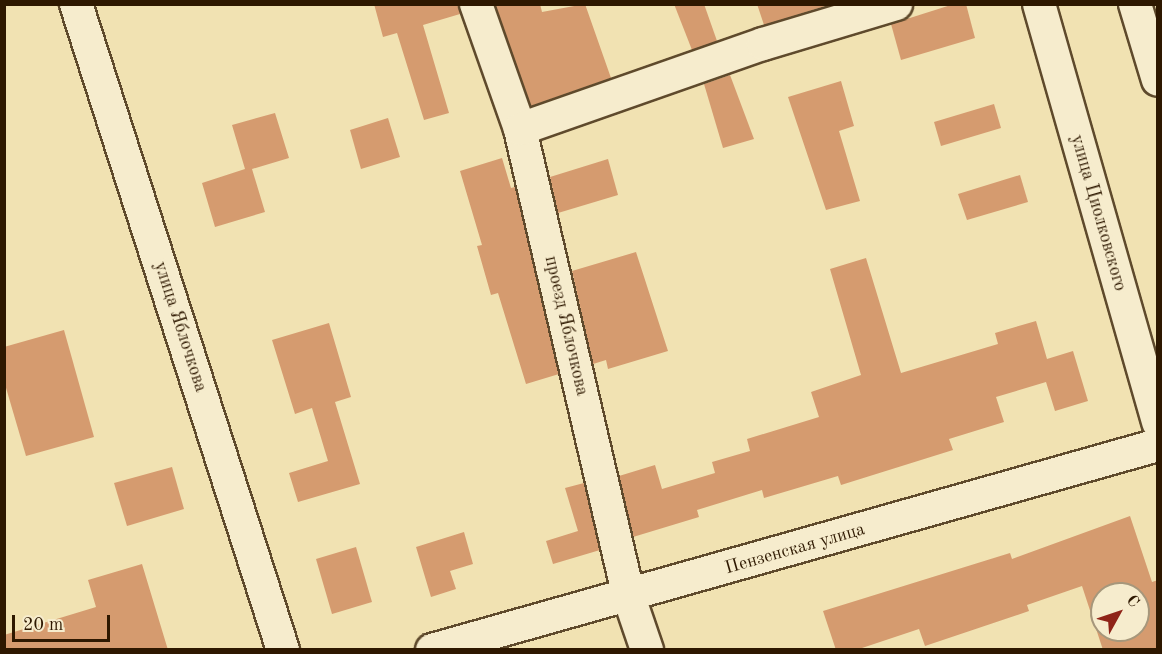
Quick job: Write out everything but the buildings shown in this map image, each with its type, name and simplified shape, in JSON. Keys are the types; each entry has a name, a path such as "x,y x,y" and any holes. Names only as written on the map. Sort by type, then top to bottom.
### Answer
{"street":[{"name":"улица Яблочкова","path":"76,4 283,650"},
{"name":"проезд Яблочкова","path":"476,4 520,129 629,597 648,650"},
{"path":"520,129 763,44 896,4"},
{"name":"улица Циолковского","path":"1039,4 1158,422"},
{"path":"1135,4 1158,80"},
{"name":"Пензенская улица","path":"432,650 629,597 1158,445"}]}
